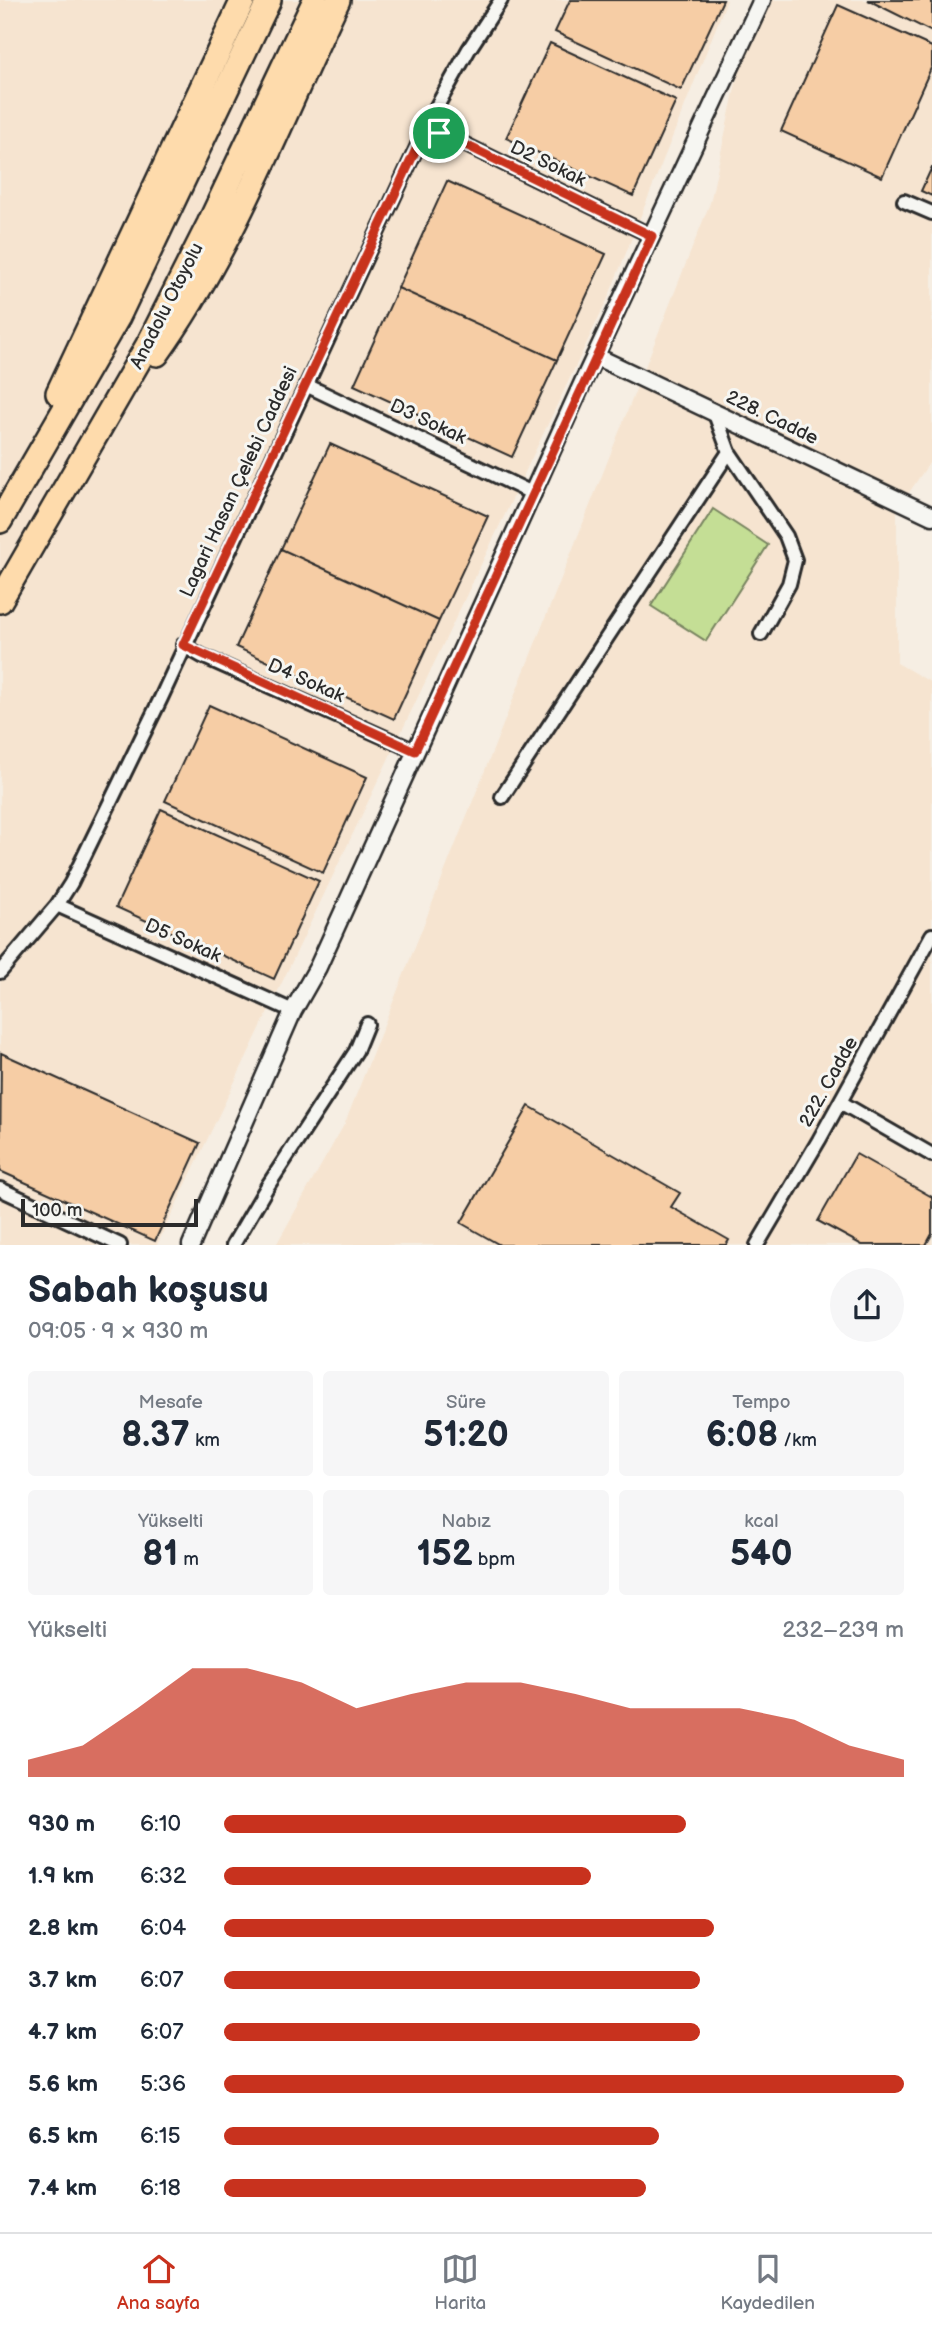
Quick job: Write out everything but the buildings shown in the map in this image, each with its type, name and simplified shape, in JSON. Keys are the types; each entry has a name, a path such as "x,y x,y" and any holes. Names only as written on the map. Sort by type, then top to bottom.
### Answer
{"highway":[{"path":"0,510 112,284 243,0"},
{"name":"Anadolu Otoyolu","path":"0,521 118,317 268,0"},
{"name":"Anadolu Otoyolu","path":"0,601 149,343 209,224 315,0"},
{"path":"99,432 174,330 225,239 338,0"}],"street":[{"name":"Lagari Hasan Çelebi Caddesi","path":"0,972 57,905 161,698 183,645 427,126 469,49 501,0"},
{"path":"191,1245 293,1011 318,967 595,356 762,0"},
{"name":"D2 Sokak","path":"427,126 652,236"},
{"path":"904,201 932,213"},
{"name":"228. Cadde","path":"595,356 932,516"},
{"name":"D3 Sokak","path":"306,386 534,494"},
{"path":"715,414 729,452 786,536 795,559 789,584 761,635"},
{"path":"502,797 729,452"},
{"name":"D4 Sokak","path":"183,645 415,751"},
{"name":"D5 Sokak","path":"57,905 293,1011"},
{"name":"222. Cadde","path":"757,1245 932,935"},
{"path":"233,1245 267,1187 300,1141 356,1051 366,1024"},
{"path":"840,1102 932,1155"},
{"path":"0,1189 120,1245"}],"shaded area":[{"path":"0,0 727,0 608,298 157,1245 0,1245"},
{"path":"754,0 932,0 932,459 897,510 897,663 932,683 932,1245 276,1245 345,1123 710,203"}],"green space":[{"path":"713,509 768,545 706,641 651,606"}],"route":[{"path":"427,126 439,133 652,236 415,751 202,656 183,645 427,126"}]}
